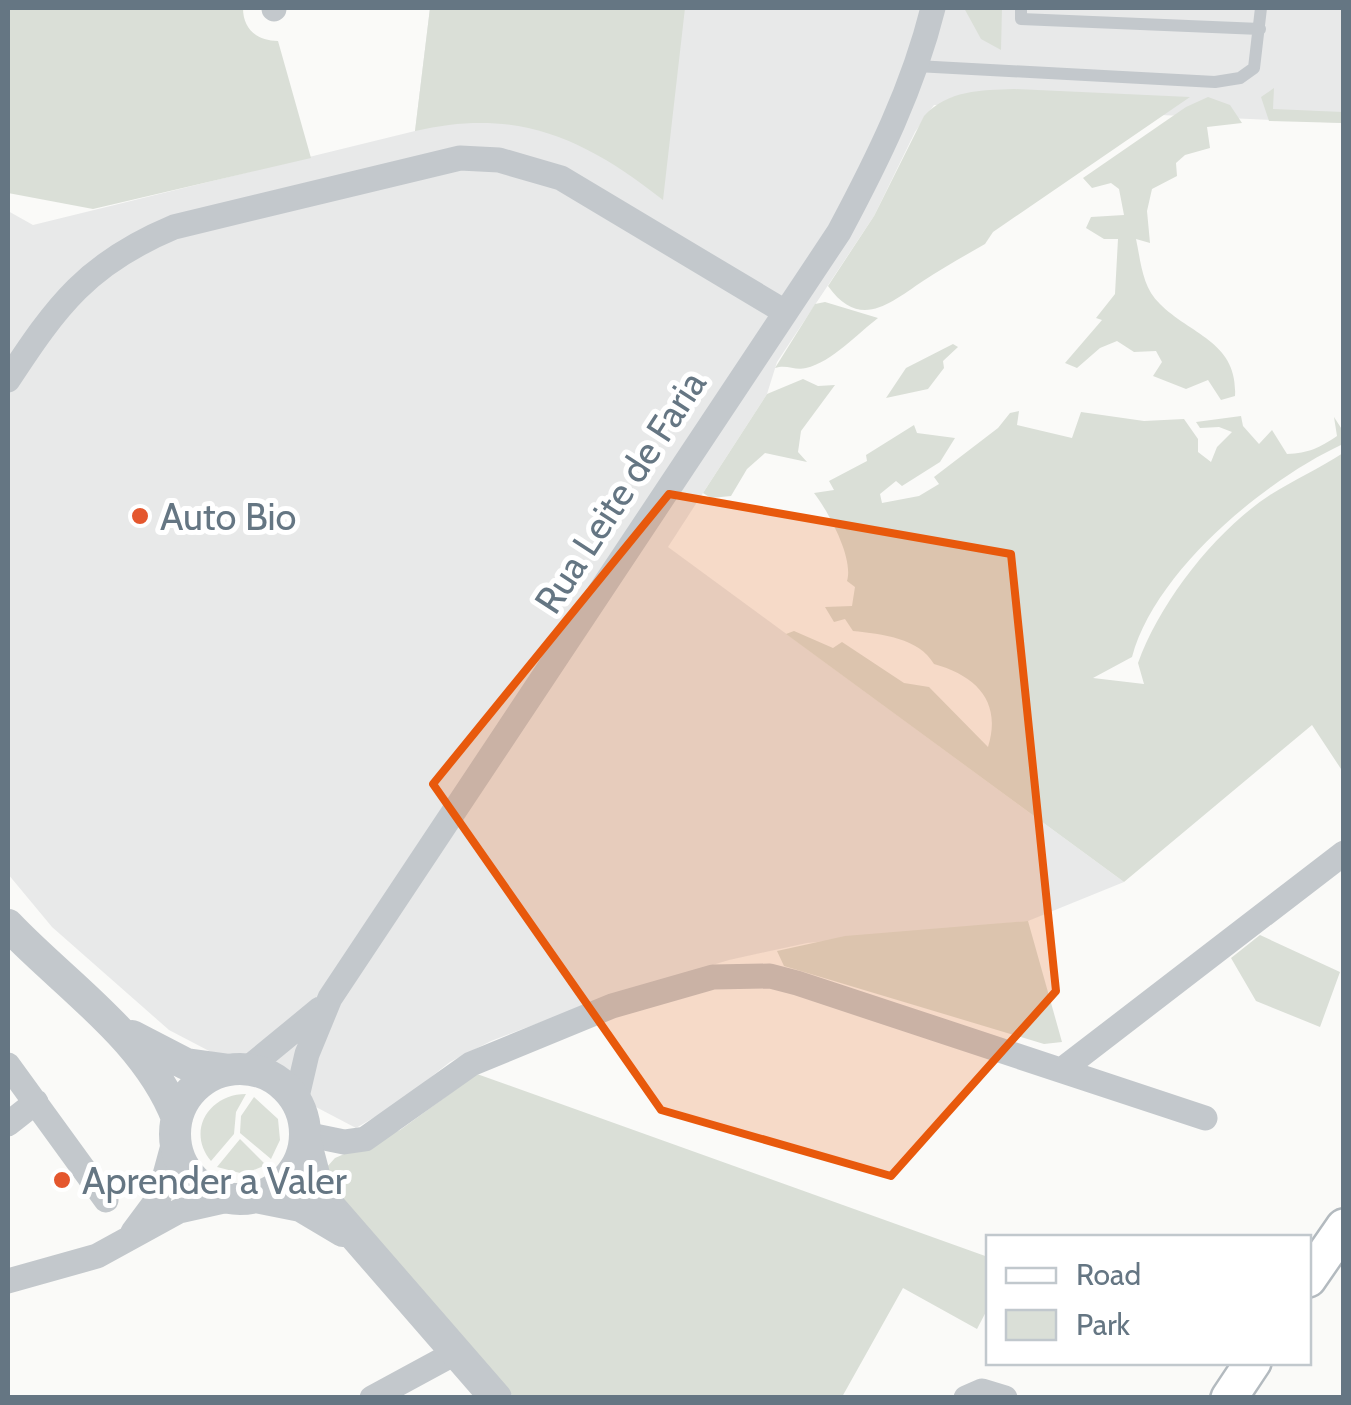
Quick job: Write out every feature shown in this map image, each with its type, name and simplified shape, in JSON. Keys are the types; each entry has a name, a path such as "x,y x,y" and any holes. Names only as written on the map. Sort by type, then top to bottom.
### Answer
{"main road":[{"path":"1311,1275 1344,1227"},
{"path":"1230,1398 1251,1365"}],"street":[{"name":"Rua Leite de Faria","path":"330,998 839,232 890,136 933,8"},
{"path":"8,380 42,327 75,289 102,264 133,244 174,227 460,158 500,160 562,178 786,312"},
{"path":"1063,1069 1344,853"},
{"path":"8,925 104,1017 159,1081 176,1128 179,1156 202,1186 300,1206 355,1240"},
{"path":"305,1137 344,1142 365,1139 472,1064 505,1047 628,1001 713,977 744,974 796,983 1205,1118"},
{"path":"131,1234 159,1196 176,1128 196,1086 239,1069 284,1043 330,998"},
{"path":"330,998 307,1054 296,1101 316,1182 355,1240 496,1398"},
{"path":"104,1017 166,1057 197,1066 239,1069 276,1080 296,1101"},
{"path":"8,1065 106,1200"},
{"path":"8,1124 36,1102"},
{"path":"8,1281 97,1256 131,1234 180,1211 246,1198 289,1176 305,1137"},
{"path":"372,1398 455,1353"},
{"path":"966,1398 982,1391 1006,1398"}],"lane":[{"path":"1022,8 1021,19 1260,29"},
{"path":"916,66 1215,82 1240,78 1254,68 1261,8"}],"highlighted area":[{"path":"669,494 1011,554 1056,991 891,1176 661,1110 433,784"}],"shaded area":[{"path":"430,8 1343,8 1343,123 934,105 915,132 874,216 777,362 767,394 668,547 1124,882 1028,921 807,943 729,960 616,994 491,1041 450,1062 397,1104 356,1128 169,1030 52,927 8,874 8,211 33,225 415,131"}],"green space":[{"path":"8,8 243,8 253,32 278,41 311,158 93,209 8,193"},
{"path":"430,8 685,8 663,200 605,160 548,133 486,123 415,131"},
{"path":"964,8 1002,8 1001,50 981,39"},
{"path":"1274,88 1273,109 1343,112 1343,123 1269,121 1261,97"},
{"path":"1014,89 1190,97 993,232 985,244 887,304 863,310 840,300 828,286 874,216 924,116 954,96"},
{"path":"1208,97 1230,105 1242,123 1207,127 1210,148 1185,155 1176,163 1177,176 1152,189 1147,211 1150,243 1136,239 1143,274 1154,297 1172,315 1210,341 1229,363 1235,396 1221,400 1208,380 1186,389 1153,376 1162,362 1156,351 1134,352 1117,341 1100,348 1077,368 1065,363 1102,320 1096,318 1115,294 1118,239 1104,239 1086,228 1091,217 1124,215 1119,189 1111,183 1092,188 1083,178 1186,107"},
{"path":"825,302 878,318 816,365 775,368 815,304"},
{"path":"953,344 958,347 943,361 944,368 928,389 886,398 906,368"},
{"path":"803,379 818,386 835,385 801,431 798,452 807,462 765,453 747,469 731,496 711,498 703,493 767,394"},
{"path":"1019,411 1017,425 1072,438 1081,412 1144,421 1184,419 1198,439 1198,452 1211,462 1217,447 1232,432 1219,427 1200,428 1196,422 1241,416 1243,426 1259,444 1272,430 1287,454 1314,449 1337,436 1334,417 1343,431 1343,444 1280,480 1217,532 1164,592 1144,625 1132,657 1093,678 1144,684 1138,663 1148,640 1175,593 1210,548 1270,495 1343,453 1343,772 1312,725 1124,882 786,634 794,631 833,648 842,642 904,683 929,687 988,747 992,717 974,684 934,664 909,643 853,631 845,619 834,622 825,607 852,606 855,587 847,581 847,560 838,535 814,493 834,490 829,481 867,461 866,455 914,425 917,433 955,438 940,462 902,486 896,481 880,494 882,503 919,496 939,484 934,477 998,428 1010,413"},
{"path":"1028,921 1062,1042 1044,1044 784,966 777,951 845,936"},
{"path":"1260,935 1340,972 1320,1027 1256,1001 1231,958"},
{"path":"477,1074 986,1256 986,1312 977,1329 903,1288 842,1397 514,1397 331,1189 326,1168 335,1158 400,1130"},
{"path":"246,1094 236,1112 234,1134 211,1161 201,1138 205,1116 221,1100"},
{"path":"254,1097 278,1119 280,1140 271,1159 240,1133 241,1116"},
{"path":"240,1139 266,1165 244,1174 217,1167"}],"place":[{"name":"Auto Bio","path":"140,516"},
{"name":"Aprender a Valer","path":"62,1180"}]}
